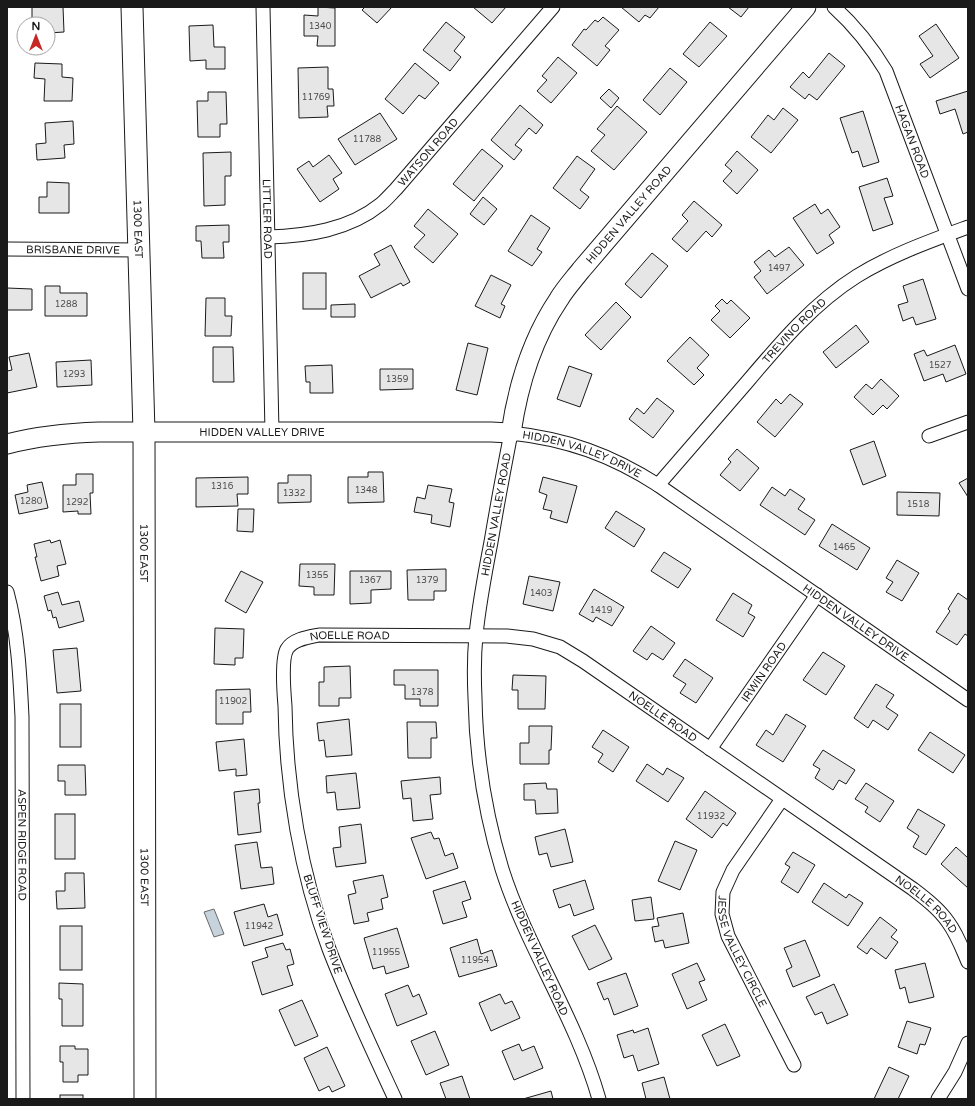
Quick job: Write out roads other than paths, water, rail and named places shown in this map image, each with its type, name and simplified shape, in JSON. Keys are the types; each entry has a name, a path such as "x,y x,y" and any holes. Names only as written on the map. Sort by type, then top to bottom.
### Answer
{"main road":[{"name":"1300 EAST","path":"132,7 144,432 145,1099"}],"street":[{"name":"LITTLER ROAD","path":"262,7 272,432"},
{"name":"WATSON ROAD","path":"268,237 295,236 319,232 343,225 365,215 381,204 396,189 553,7"},
{"name":"HIDDEN VALLEY ROAD","path":"599,1099 577,1039 525,928 502,868 485,802 476,734 474,666 476,636 515,405 526,365 540,331 559,298 581,270 806,7"},
{"name":"HAGAN ROAD","path":"834,7 862,34 886,71 968,289"},
{"name":"TREVINO ROAD","path":"658,485 775,349 800,322 827,297 857,276 890,258 968,227"},
{"name":"BRISBANE DRIVE","path":"7,249 139,250"},
{"path":"929,436 968,422"},
{"name":"HIDDEN VALLEY DRIVE","path":"7,444 76,432 491,432 548,438 586,449 624,465 658,485 968,699"},
{"name":"ASPEN RIDGE ROAD","path":"7,592 11,608 19,662 22,717 23,1099"},
{"name":"IRWIN ROAD","path":"710,749 817,595"},
{"name":"NOELLE ROAD","path":"291,644 299,640 319,635 507,636 533,639 560,647 583,661 913,889 932,904 948,922 960,943 968,962"},
{"name":"BLUFF VIEW DRIVE","path":"291,644 286,649 284,664 285,724 299,841 312,895 329,948 350,1002 396,1099"},
{"name":"JESSE VALLEY CIRCLE","path":"782,799 733,870 723,892 722,914 728,936 794,1065"},
{"path":"938,1099 955,1072 968,1043"}]}
